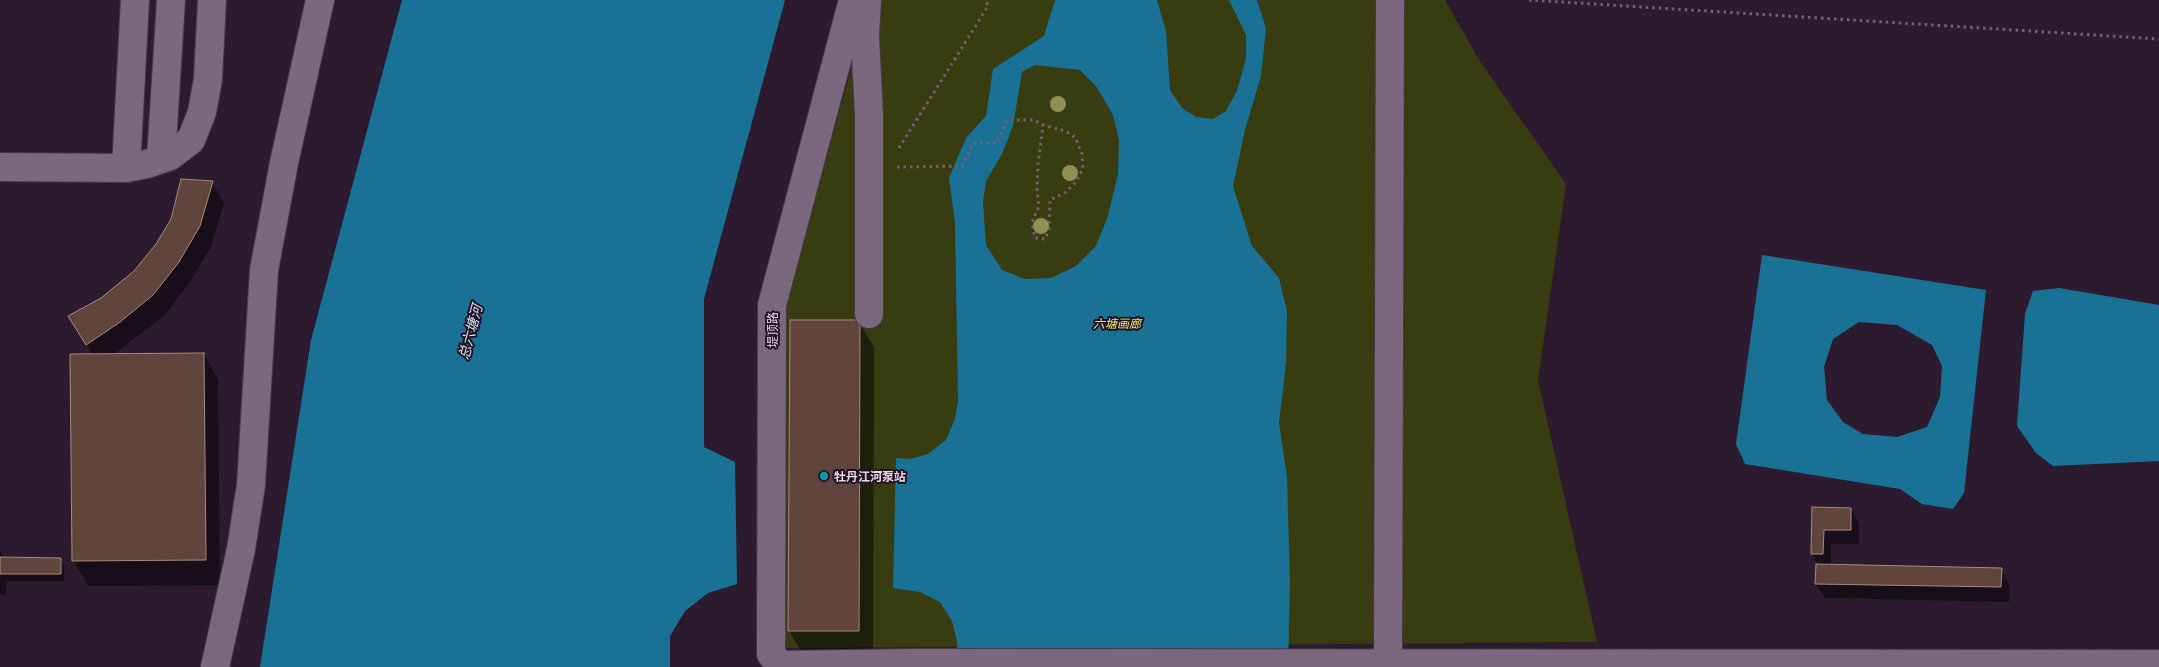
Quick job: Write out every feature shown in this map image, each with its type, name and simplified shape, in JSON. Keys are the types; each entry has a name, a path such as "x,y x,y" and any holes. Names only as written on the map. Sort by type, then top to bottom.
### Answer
{"street":[{"path":"126,168 135,0"},
{"path":"161,159 171,0"},
{"path":"0,167 126,168 170,156 190,140 202,112 208,79 212,0"},
{"path":"215,667 241,549 251,485 264,270 284,163 320,0"},
{"name":"堤顶路","path":"781,666 771,654 772,304 853,0"},
{"path":"867,0 865,37 869,114 877,166 869,314"},
{"path":"1388,663 1390,0"},
{"path":"781,666 913,663 2159,664"}],"path":[{"path":"877,166 909,134 988,6 986,0"},
{"path":"1529,0 2159,39"},
{"path":"877,166 962,166 973,144 997,144 1007,120 1034,120 1043,125 1065,131 1075,137 1082,154 1083,168 1076,182 1066,192 1050,200 1049,229 1045,239 1034,238 1032,222 1039,206 1037,190 1038,164 1043,125"}],"green space":[{"name":"六塘画廊","path":"870,0 1445,0 1479,60 1566,184 1538,380 1597,642 785,648 787,302"}],"water":[{"name":"总六塘河","path":"402,0 785,0 704,299 704,447 735,462 737,584 708,593 685,611 670,636 670,667 260,667 311,340"},
{"path":"1055,0 1157,0 1166,31 1170,90 1182,108 1196,117 1213,119 1226,111 1237,91 1246,58 1246,35 1229,0 1257,0 1266,29 1261,76 1245,130 1233,186 1252,246 1279,278 1287,311 1286,363 1279,423 1287,477 1290,581 1288,667 957,667 957,641 952,621 940,602 920,592 893,588 896,458 910,459 928,454 946,440 955,419 958,401 955,223 949,178 966,138 986,116 993,69 1044,36","holes":["1035,65 1080,70 1096,86 1113,115 1119,140 1118,174 1108,216 1096,246 1076,266 1051,278 1025,279 1002,270 986,245 983,202 986,181 1002,154 1013,126 1022,72"]},
{"path":"1762,255 1986,290 1964,493 1953,509 1922,504 1900,489 1745,464 1736,444","holes":["1859,322 1897,325 1932,345 1942,366 1940,397 1927,427 1897,437 1863,434 1843,422 1827,400 1824,367 1833,339"]},
{"path":"2059,288 2159,305 2159,461 2053,466 2036,453 2017,426 2025,314 2033,291"}],"building":[{"path":"181,179 213,181 200,226 179,262 153,295 120,322 86,345 68,316 101,298 134,271 156,244 171,219"},
{"name":"牡丹江河泵站","path":"790,320 860,320 859,631 788,631"},
{"path":"204,353 206,560 72,561 70,354"},
{"path":"1812,507 1851,508 1851,530 1824,530 1823,554 1811,554"},
{"path":"0,557 61,558 61,574 0,574"},
{"path":"1816,564 2002,568 2001,587 1815,584"}],"place":[{"name":"牡丹江河泵站","path":"824,476"}]}
